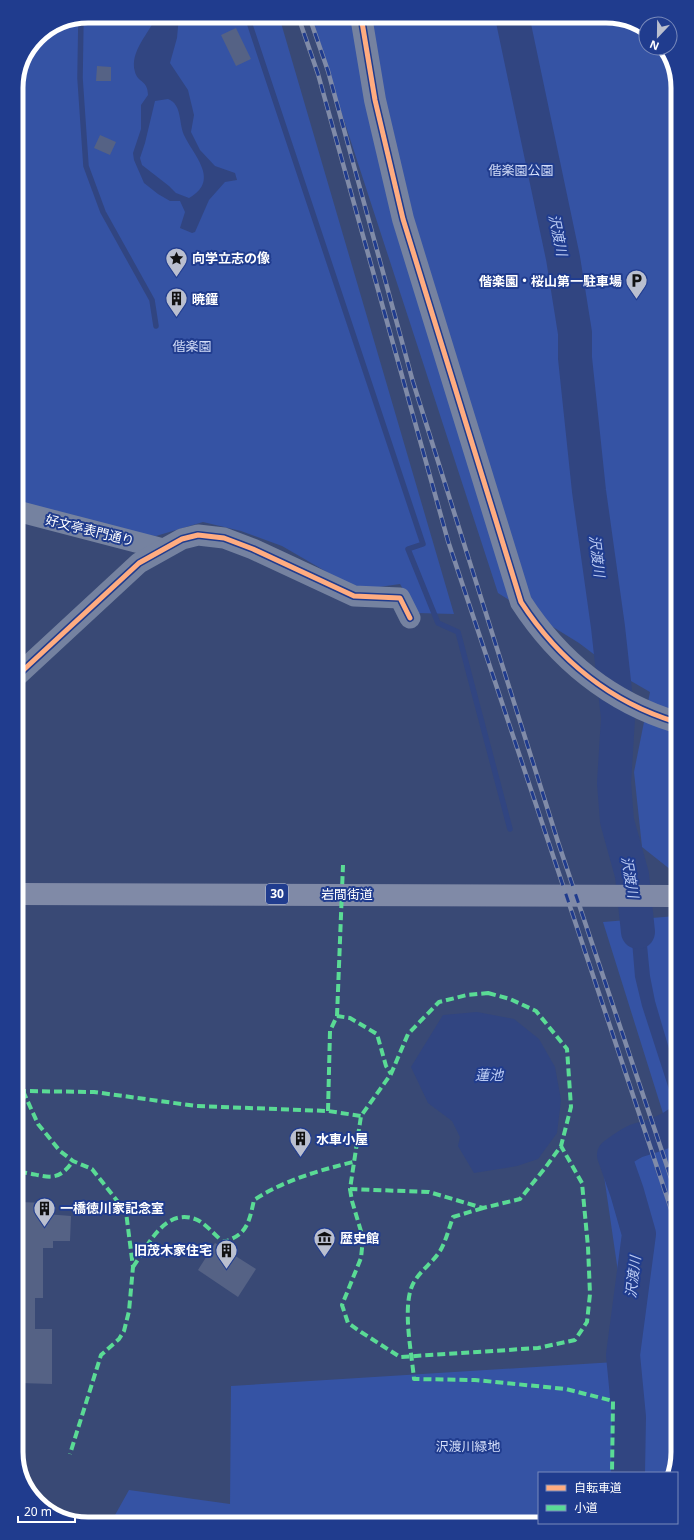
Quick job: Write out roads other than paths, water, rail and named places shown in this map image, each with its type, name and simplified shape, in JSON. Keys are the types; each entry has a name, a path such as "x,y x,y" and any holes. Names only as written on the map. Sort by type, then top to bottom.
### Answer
{"main road":[{"name":"岩間街道","path":"23,894 537,894 671,896"}],"street":[{"path":"362,23 375,100 403,219 521,602 549,642 581,670 613,694 653,715 671,720"},
{"name":"好文亭表門通り","path":"23,513 163,549"},
{"path":"23,670 139,563 182,539 198,535 224,538 253,549 354,596 400,598 410,618"}],"water":[{"path":"152,23 178,23 177,38 170,63 188,90 194,115 191,132 200,150 215,166 235,173 237,180 225,182 209,200 195,232 192,233 180,228 185,212 180,201 170,201 144,183 134,160 133,153 141,129 141,105 148,95 148,90 145,84 136,76 135,72 135,57 141,42","holes":["168,99 176,106 183,132 199,161 204,177 203,184 198,191 189,198 176,193 142,165 140,158 155,101"]},
{"path":"643,904 650,976 655,1001 671,1056 671,1095 642,1006 635,977 629,905"},
{"name":"蓮池","path":"477,1012 514,1019 539,1039 555,1067 561,1100 557,1133 538,1159 517,1166 474,1173 458,1146 460,1137 452,1121 428,1103 411,1067 443,1015"},
{"path":"609,1150 633,1188 646,1234 616,1355 632,1233 630,1215"}],"waterway":[{"path":"249,23 423,544 408,549 438,623 458,632 510,829"},
{"name":"沢渡川","path":"513,23 563,258 575,333 575,358 589,491 608,627 618,718 614,783 617,821 632,875 638,932"},
{"path":"81,24 80,78 86,166 103,212 152,300 156,326"},
{"name":"沢渡川","path":"628,1472 629,1417 623,1355 639,1234 627,1192 614,1155 633,1142 671,1128"}],"railway":[{"path":"300,23 318,74 448,541 671,1209"},
{"path":"311,23 328,71 413,382 558,842 671,1178"}],"place":[{"name":"向学立志の像","path":"177,278"},
{"name":"偕楽園・桜山第一駐車場","path":"637,300"},
{"name":"暁鐘","path":"176,318"},
{"name":"水車小屋","path":"300,1158"},
{"name":"一橋徳川家記念室","path":"45,1228"},
{"name":"歴史館","path":"324,1258"},
{"name":"旧茂木家住宅","path":"227,1270"}],"park label":[{"name":"偕楽園公園","path":"521,170"},
{"name":"偕楽園","path":"192,346"},
{"name":"沢渡川緑地","path":"468,1446"}]}
